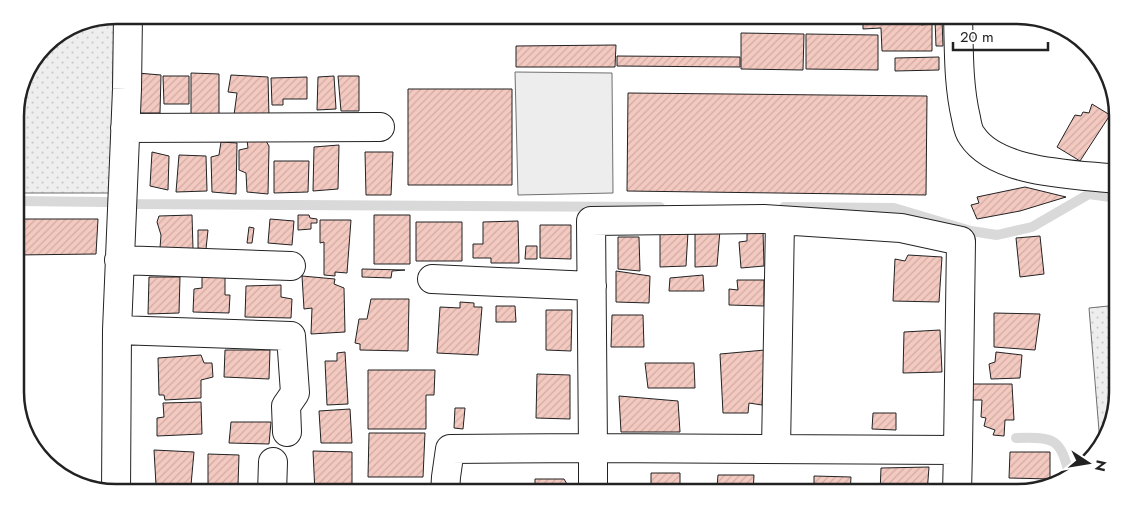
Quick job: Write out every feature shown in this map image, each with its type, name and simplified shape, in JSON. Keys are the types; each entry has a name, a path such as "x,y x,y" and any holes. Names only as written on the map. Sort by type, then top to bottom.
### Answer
{"street":[{"path":"116,484 119,260 128,24"},
{"path":"958,24 960,82 963,104 971,135 981,146 999,159 1026,168 1109,178"},
{"path":"125,128 380,128"},
{"path":"593,484 591,221 780,221 901,228 961,241 957,484"},
{"path":"776,449 780,221"},
{"path":"119,260 291,266"},
{"path":"432,279 592,286"},
{"path":"118,330 290,336 295,393 286,406 287,432"},
{"path":"446,484 450,449 958,450"},
{"path":"272,484 273,462"}],"shaded area":[{"path":"114,24 111,193 24,193 24,110 27,92 36,70 55,47 65,39 81,31 92,27"},
{"path":"515,72 612,73 613,193 518,195"},
{"path":"1109,306 1109,398 1106,416 1099,433 1089,308"}],"building":[{"path":"863,24 932,24 932,51 882,51 881,28 863,29"},
{"path":"935,24 942,24 943,46 936,46"},
{"path":"741,33 804,34 803,70 741,69"},
{"path":"806,34 878,35 878,70 806,69"},
{"path":"616,45 615,67 516,67 516,46"},
{"path":"617,56 740,57 740,67 617,66"},
{"path":"939,57 939,70 895,71 895,58"},
{"path":"137,73 161,75 160,113 136,113"},
{"path":"191,73 219,74 219,114 191,115"},
{"path":"231,75 268,77 269,118 234,115 237,93 228,92"},
{"path":"163,76 189,76 189,104 164,104"},
{"path":"334,76 336,109 317,110 318,77"},
{"path":"338,76 359,76 359,111 341,111"},
{"path":"307,77 307,99 283,99 283,105 272,105 271,78"},
{"path":"408,89 512,89 512,185 408,185"},
{"path":"628,93 927,96 926,195 627,191"},
{"path":"1092,104 1109,114 1109,117 1080,161 1057,147 1075,115 1081,116 1083,112 1089,113"},
{"path":"247,140 266,141 269,146 268,194 247,192 246,173 239,170 239,150 248,148"},
{"path":"221,142 237,143 236,194 212,192 211,157 219,155"},
{"path":"339,145 338,189 313,191 314,147"},
{"path":"152,152 169,156 168,190 150,186"},
{"path":"365,152 393,152 391,195 366,195"},
{"path":"179,155 206,156 207,191 176,192"},
{"path":"274,161 309,161 308,192 274,193"},
{"path":"1025,187 1066,197 1020,211 977,219 971,205 979,203 977,197"},
{"path":"192,215 193,249 160,248 161,235 157,222 159,216"},
{"path":"298,215 309,215 310,218 317,219 317,223 311,223 311,229 298,230"},
{"path":"374,215 410,215 410,264 374,264"},
{"path":"24,219 98,219 96,254 24,255"},
{"path":"270,219 294,221 292,245 268,243"},
{"path":"320,220 351,220 347,273 335,272 335,276 324,275 324,242 320,243"},
{"path":"518,221 519,263 491,263 491,258 473,258 473,244 483,244 483,222"},
{"path":"416,222 462,222 462,261 416,261"},
{"path":"540,225 571,225 571,259 540,258"},
{"path":"249,227 254,228 252,243 247,243"},
{"path":"198,230 208,230 206,249 198,248"},
{"path":"695,230 720,230 717,266 695,267"},
{"path":"747,231 763,231 764,266 741,268 739,242 747,241"},
{"path":"660,232 688,232 686,266 660,267"},
{"path":"1040,236 1044,274 1020,277 1016,238"},
{"path":"618,237 639,237 640,271 618,269"},
{"path":"526,246 537,246 537,259 525,259"},
{"path":"908,255 942,257 939,302 893,301 895,259 905,261"},
{"path":"362,269 405,270 392,271 391,278 362,277"},
{"path":"616,271 650,276 649,303 616,302"},
{"path":"703,275 704,291 669,291 670,278"},
{"path":"225,276 225,295 230,295 229,313 193,312 194,289 202,288 202,277"},
{"path":"302,276 335,279 334,284 344,288 345,332 311,334 312,308 304,309"},
{"path":"149,277 180,277 179,313 148,314"},
{"path":"737,280 764,280 764,306 729,305 729,289 738,290"},
{"path":"281,285 281,297 292,299 291,318 245,317 246,286"},
{"path":"371,299 409,299 408,351 360,350 360,344 355,343 359,319 367,319"},
{"path":"460,302 474,303 474,307 482,307 478,355 437,353 440,307 460,308"},
{"path":"496,306 515,306 516,322 496,322"},
{"path":"546,310 572,310 571,351 546,350"},
{"path":"994,313 1040,314 1035,350 994,347"},
{"path":"612,315 643,315 644,347 611,347"},
{"path":"940,330 942,372 903,373 904,332"},
{"path":"225,350 270,350 269,379 224,377"},
{"path":"765,350 762,405 749,403 748,413 723,413 720,354"},
{"path":"345,352 348,404 327,405 325,361 337,361 337,353"},
{"path":"996,352 1022,355 1020,378 991,379 989,364 995,362"},
{"path":"201,355 204,363 212,363 213,377 201,380 201,398 165,400 164,395 159,395 158,358"},
{"path":"645,363 694,363 695,388 648,388"},
{"path":"368,370 435,370 434,395 426,395 426,429 368,429"},
{"path":"537,374 570,375 570,419 536,418"},
{"path":"971,384 1012,384 1014,420 1005,420 1004,436 993,435 995,430 984,426 986,418 981,417 982,400 970,400"},
{"path":"619,396 678,401 680,432 621,432"},
{"path":"201,402 202,434 157,436 157,418 164,417 163,403"},
{"path":"455,408 465,408 463,429 454,428"},
{"path":"350,409 352,443 321,443 319,411"},
{"path":"873,413 896,413 896,430 872,429"},
{"path":"231,422 271,422 269,444 229,443"},
{"path":"369,433 425,433 423,477 368,477"},
{"path":"154,450 194,452 191,484 156,484"},
{"path":"313,451 352,452 352,484 315,484"},
{"path":"1010,452 1050,452 1050,478 1009,478"},
{"path":"208,454 239,455 238,484 208,484"},
{"path":"929,467 928,484 880,484 881,468"},
{"path":"651,473 680,473 680,484 651,484"},
{"path":"718,475 754,475 754,484 717,484"},
{"path":"814,476 851,477 851,484 814,484"},
{"path":"535,479 564,479 567,484 535,484"}],"waterway":[{"path":"784,207 894,208 971,231 997,235 1032,227 1089,194 1109,197"},
{"path":"24,201 135,204 660,207"},
{"path":"1016,438 1040,438 1054,442 1063,454"}]}
